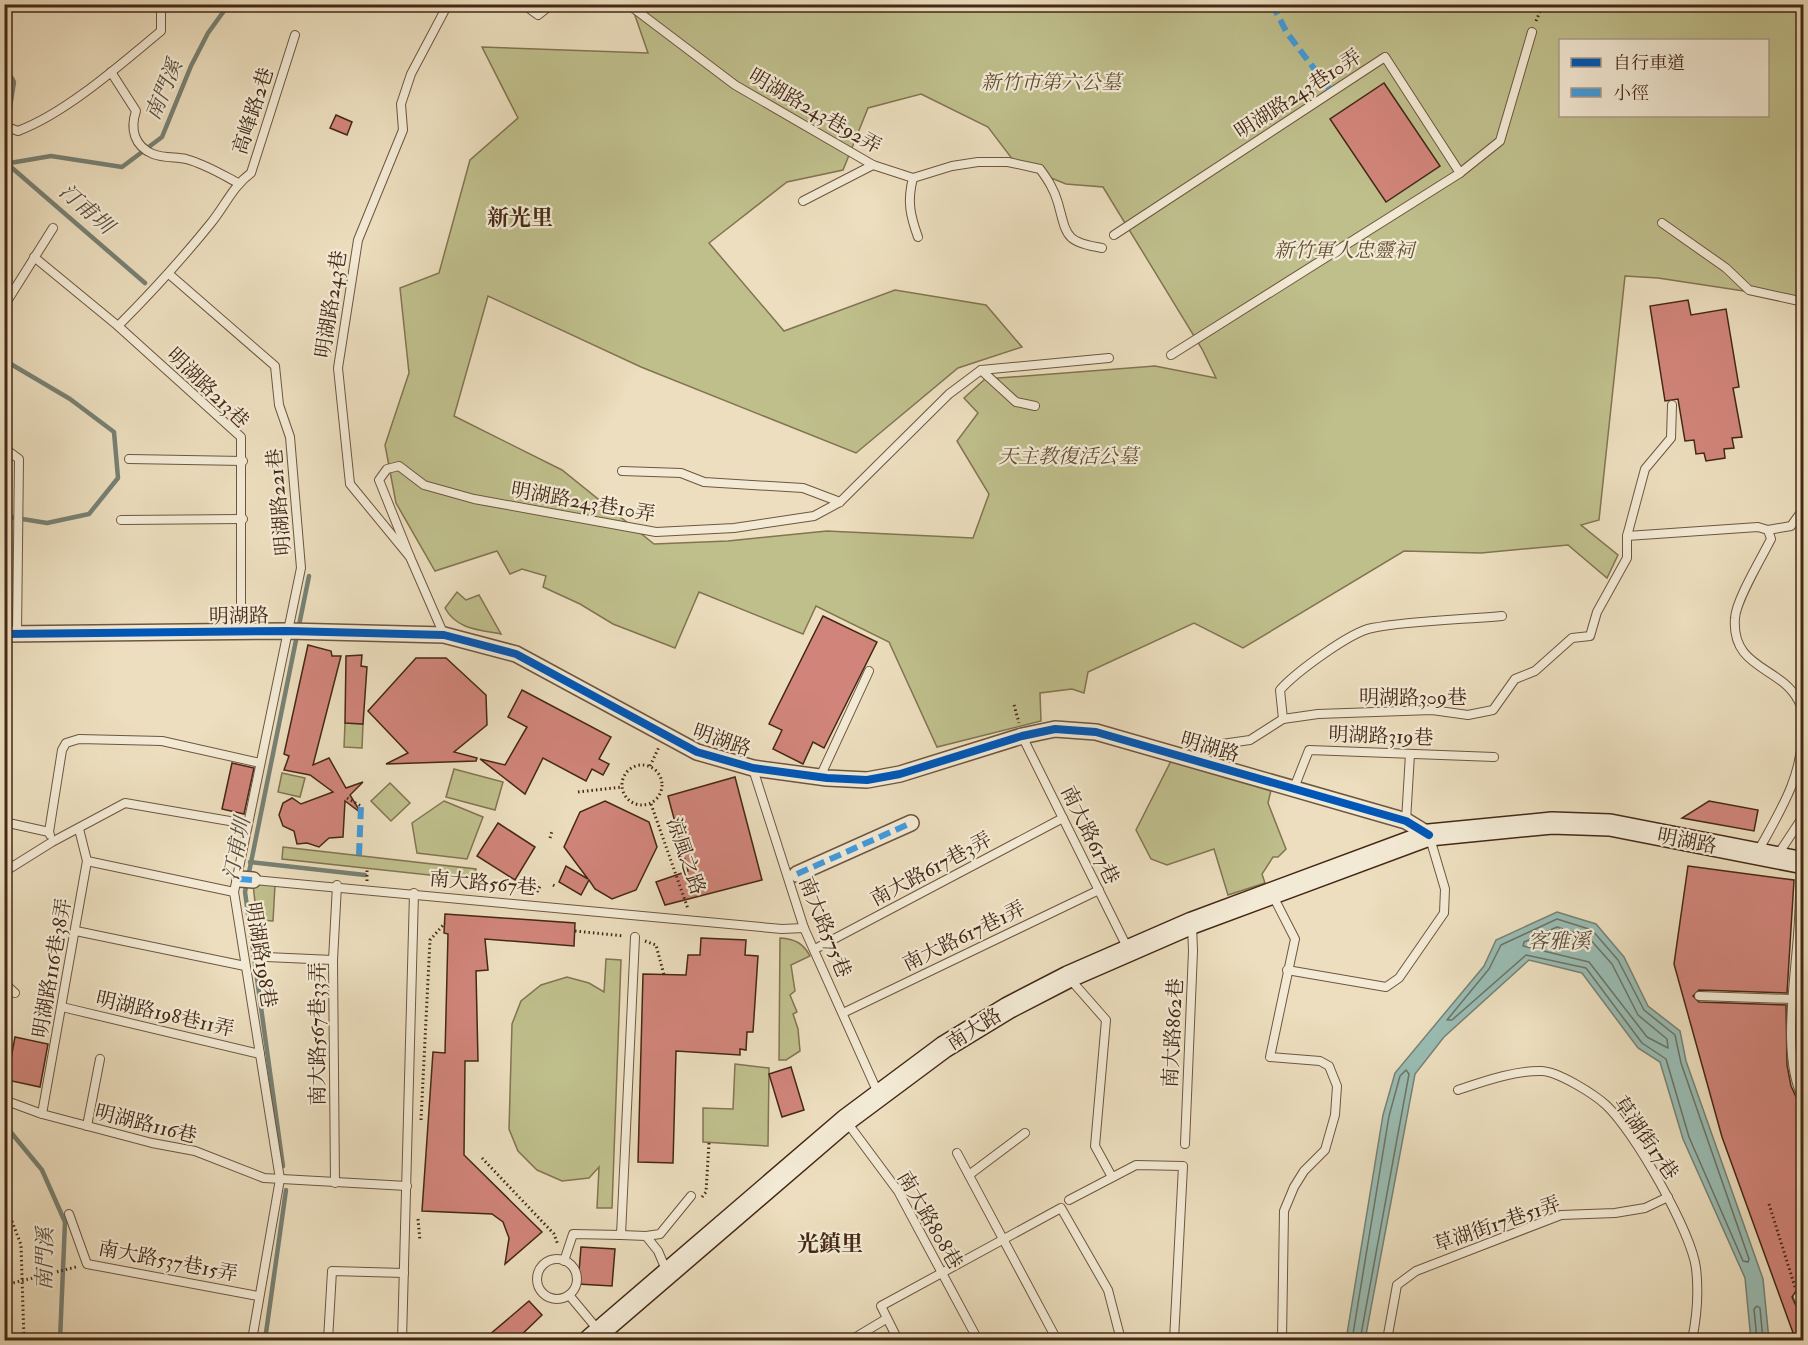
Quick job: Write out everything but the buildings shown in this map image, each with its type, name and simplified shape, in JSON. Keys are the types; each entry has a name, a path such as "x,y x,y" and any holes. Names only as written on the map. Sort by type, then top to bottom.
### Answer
{"main road":[{"name":"明湖路","path":"1429,835 1552,823 1610,825 1802,863"},
{"name":"南大路","path":"595,1336 878,1094 944,1047 1008,1008 1128,949 1429,835"}],"street":[{"name":"明湖路","path":"11,634 288,631 444,635 516,654 697,752 753,768 820,777 867,780 900,774 1022,736 1055,729 1096,732 1406,821 1429,835"},
{"path":"797,874 910,823"}],"lane":[{"path":"4,126 18,131 40,123 111,72 160,31 161,4"},
{"name":"明湖路243巷","path":"444,635 410,557 350,484 338,368 358,240 403,130 402,104 411,74 448,4"},
{"path":"523,4 538,15 552,4"},
{"name":"明湖路243巷92弄","path":"628,4 735,85 873,165 913,178"},
{"path":"1171,355 1460,172 1500,141 1532,32"},
{"name":"高峰路2巷","path":"111,72 136,111 132,124 134,138 153,154 197,163 238,183 251,173 295,35"},
{"name":"明湖路243巷10弄","path":"1114,234 1385,57 1460,172"},
{"path":"918,237 909,211 908,196 913,178 952,166 978,162 1008,162 1040,169 1051,184 1062,226 1074,240 1102,248"},
{"path":"803,201 873,165"},
{"path":"118,326 169,274 226,206 238,183"},
{"path":"1662,223 1726,268 1749,290 1803,302"},
{"path":"4,306 53,228"},
{"name":"明湖路213巷","path":"34,257 118,326 241,437 243,461 241,633"},
{"name":"明湖路221巷","path":"169,274 275,366 279,405 290,437 301,568 288,631"},
{"path":"981,370 1109,358"},
{"path":"981,370 1016,402 1035,406"},
{"name":"明湖路243巷10弄","path":"410,557 379,480 387,469 399,466 424,485 474,500 656,532 734,528 814,516 840,502 949,394 981,370"},
{"path":"1672,405 1671,438 1645,469 1627,536 1758,527 1768,530 1791,526 1803,508"},
{"path":"4,448 19,459 18,535 11,634"},
{"path":"129,459 243,461"},
{"path":"622,471 681,473 704,482 803,488 840,502"},
{"path":"121,520 243,519"},
{"path":"1766,856 1799,769 1803,727 1798,699 1784,685 1744,655 1735,635 1735,616 1771,539 1768,530"},
{"name":"明湖路309巷","path":"1191,759 1222,744 1250,740 1283,719 1318,714 1432,710 1468,716 1493,710 1515,680 1535,671 1572,638 1590,636 1597,612 1627,558 1627,536"},
{"path":"1283,719 1280,690 1292,676 1315,659 1369,628 1502,616"},
{"name":"明湖路198巷","path":"252,1341 280,1179 245,966 243,883 247,824 288,631"},
{"path":"820,777 868,671"},
{"name":"南大路617巷","path":"1022,736 1128,949"},
{"path":"52,842 49,832 62,750 66,743 79,739 162,741 260,763"},
{"name":"明湖路319巷","path":"1294,788 1309,750 1494,757"},
{"path":"1406,821 1410,754"},
{"name":"南大路575巷","path":"753,768 804,928 878,1094"},
{"path":"4,872 52,842 125,803 247,824"},
{"path":"1766,856 1803,815"},
{"name":"南大路617巷3弄","path":"815,950 1063,818"},
{"path":"4,822 49,832"},
{"name":"明湖路116巷38弄","path":"42,1114 87,861 79,829"},
{"path":"1287,970 1386,987 1399,978 1444,913 1445,888 1429,835"},
{"path":"87,861 243,883 337,885 414,893"},
{"path":"1802,863 1791,999 1799,1086 1803,1100"},
{"name":"南大路567巷33弄","path":"335,1182 333,960 337,885"},
{"name":"南大路617巷1弄","path":"843,1013 1099,890"},
{"name":"南大路567巷","path":"402,1341 414,893 782,929 804,928"},
{"path":"1272,894 1295,939 1270,1057 1320,1061 1329,1066 1337,1086 1335,1116 1325,1150 1304,1171 1293,1187 1284,1211 1282,1341"},
{"name":"南大路862巷","path":"1185,1144 1193,951 1192,923"},
{"path":"76,931 245,966"},
{"path":"621,1235 634,937"},
{"path":"266,957 333,960"},
{"path":"1068,977 1106,1020 1095,1146 1112,1177"},
{"path":"4,983 15,993"},
{"path":"1699,996 1791,999"},
{"name":"明湖路198巷11弄","path":"62,1007 260,1054"},
{"path":"87,1126 100,1059"},
{"name":"草湖街17巷","path":"1458,1090 1490,1079 1543,1071 1578,1086 1606,1106 1668,1197 1684,1229 1696,1266 1698,1312 1692,1341"},
{"name":"明湖路116巷","path":"4,1100 42,1114 195,1151 264,1178 280,1179"},
{"name":"南大路808巷","path":"846,1120 898,1191 978,1341"},
{"path":"969,1175 1025,1133"},
{"path":"957,1154 1057,1341"},
{"path":"1069,1200 1136,1165 1183,1166 1174,1341"},
{"path":"280,1179 407,1186"},
{"path":"564,1261 573,1234 646,1236 660,1234 691,1196"},
{"name":"草湖街17巷51弄","path":"1387,1341 1397,1285 1416,1270 1561,1215 1615,1213 1645,1208 1668,1197"},
{"path":"898,1341 881,1306 941,1271 1060,1208 1108,1290 1121,1341"},
{"name":"南大路537巷15弄","path":"69,1214 87,1264 258,1296"},
{"path":"646,1236 658,1251 668,1273"},
{"path":"557,1259 573,1268 576,1279 569,1295 557,1299 546,1296 537,1281 537,1274 545,1264 557,1259"},
{"path":"328,1341 332,1271 404,1273"},
{"path":"569,1295 595,1336"},
{"path":"1798,1298 1803,1309"},
{"path":"851,1341 886,1319"}],"path":[{"path":"1532,32 1543,4"},
{"path":"650,766 664,735"},
{"path":"636,765 650,766 660,775 663,782 661,795 645,806 632,803 622,787 625,774 636,765"},
{"path":"578,792 622,787"},
{"path":"348,798 361,806"},
{"path":"550,838 552,831"},
{"path":"367,873 368,868"},
{"path":"537,892 540,886"},
{"path":"421,1127 430,940 445,923"},
{"path":"482,1158 554,1234 564,1261"},
{"path":"4,1200 21,1245 24,1341"},
{"path":"1769,1204 1798,1298"},
{"path":"417,1209 420,1241"},
{"path":"9,1284 87,1264"}],"green space":[{"path":"631,4 1803,5 1803,300 1658,278 1625,276 1599,520 1581,525 1618,555 1607,578 1568,545 1481,553 1404,551 1243,648 1194,623 1088,672 1084,693 1072,689 1040,693 1041,721 937,747 889,642 816,606 803,634 699,592 675,648 613,624 580,604 543,587 546,576 522,569 510,574 497,551 435,571 396,503 385,445 409,373 400,288 439,273 470,160 518,118 482,47 648,53","holes":["921,94 988,127 1016,164 1066,184 1103,187 1202,349 1216,378 1155,366 985,379 964,398 978,413 957,441 989,494 973,538 827,531 728,541 654,544 562,470 454,416 488,296 641,367 856,453 958,368 1022,347 986,305 895,290 784,331 709,243 787,182 843,170 868,108"]},
{"path":"457,592 466,600 479,595 501,634 469,627 455,620 445,608"},
{"path":"345,723 363,724 362,748 344,747"},
{"path":"1171,761 1271,790 1268,803 1286,849 1278,857 1273,857 1262,874 1265,883 1228,895 1214,849 1167,865 1151,859 1136,830"},
{"path":"454,769 503,782 495,810 446,797"},
{"path":"282,773 305,778 300,797 278,792"},
{"path":"390,783 410,803 391,821 371,801"},
{"path":"444,801 483,817 467,859 417,853 412,823"},
{"path":"283,847 476,869 475,880 282,859"},
{"path":"253,884 275,885 273,921 257,920"},
{"path":"780,938 798,942 810,956 791,965 795,991 790,995 797,1012 793,1014 798,1029 800,1051 786,1060 779,1060"},
{"path":"606,959 621,960 612,1208 597,1208 599,1167 589,1178 562,1181 537,1170 518,1151 509,1129 512,1024 521,1001 541,985 567,977 589,983 604,992"},
{"path":"735,1064 769,1068 768,1146 703,1142 703,1108 733,1109"},
{"path":"5,1228 10,1252 6,1340 4,1340"}],"water":[{"name":"客雅溪","path":"1557,912 1596,924 1624,957 1648,1006 1680,1031 1686,1061 1763,1279 1769,1340 1751,1340 1745,1278 1683,1139 1660,1062 1638,1048 1582,973 1529,960 1444,1037 1415,1074 1365,1340 1346,1340 1383,1115 1395,1073 1484,966 1496,940"}],"waterway":[{"name":"南門溪","path":"4,167 10,163 51,156 122,167 162,137 191,66 208,33 229,4"},
{"path":"4,64 14,82 9,114"},
{"name":"汀甫圳","path":"4,161 145,283"},
{"name":"南門溪","path":"4,360 70,399 114,432 118,478 89,514 47,523 4,516"},
{"name":"汀甫圳","path":"283,1166 245,892 309,576"},
{"path":"250,862 365,875"},
{"name":"南門溪","path":"4,1124 42,1170 65,1222 60,1340"},
{"name":"汀甫圳","path":"265,1340 286,1190"}],"marked path":[{"path":"1272,4 1287,33 1332,92"},
{"path":"359,855 361,806"},
{"path":"797,874 911,823"},
{"path":"240,879 253,880"}],"cycle path":[{"path":"4,634 288,631 444,635 516,654 697,752 753,768 827,778 867,780 900,774 1022,736 1055,729 1096,732 1406,821 1429,835"}],"district":[{"name":"新光里","path":"520,218"},
{"name":"光鎮里","path":"830,1244"}],"park label":[{"name":"新竹市第六公墓","path":"1051,82"},
{"name":"新竹軍人忠靈祠","path":"1344,250"},
{"name":"天主教復活公墓","path":"1068,456"}]}
